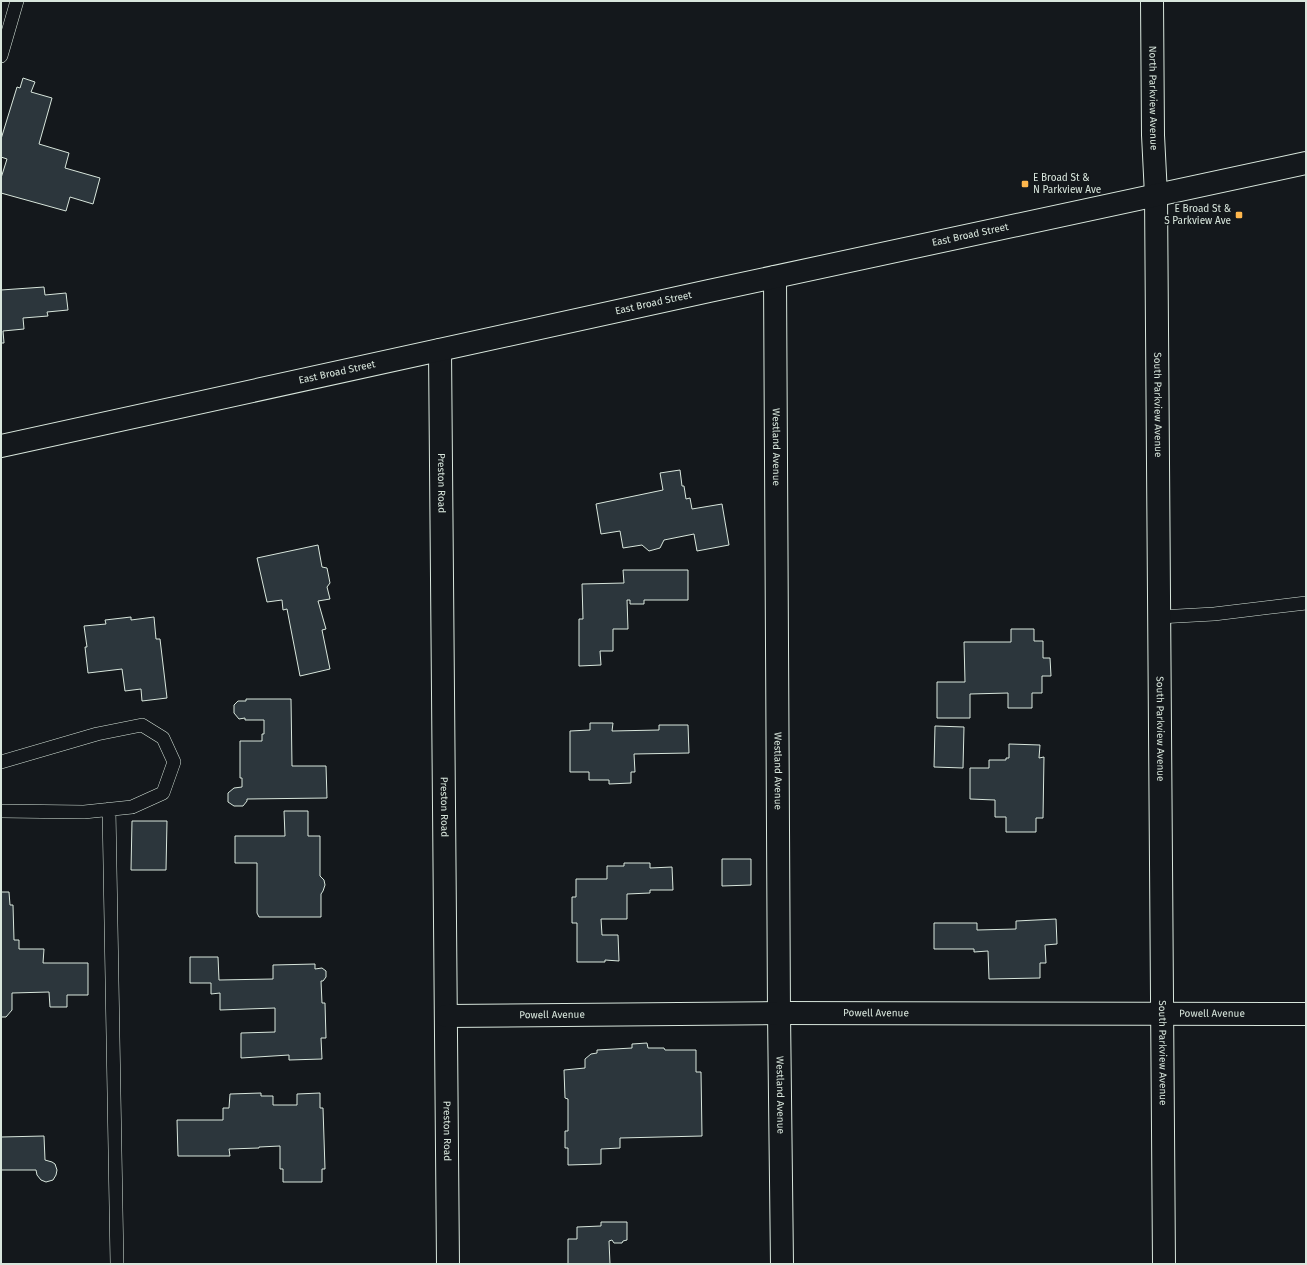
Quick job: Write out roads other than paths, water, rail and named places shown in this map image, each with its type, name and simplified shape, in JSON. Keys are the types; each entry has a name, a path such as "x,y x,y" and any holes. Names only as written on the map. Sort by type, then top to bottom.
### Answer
{"street":[{"name":"North Parkview Avenue","path":"1152,1 1153,135 1156,195"},
{"name":"East Broad Street","path":"1,446 1306,163"},
{"name":"South Parkview Avenue","path":"1156,195 1164,1264"},
{"name":"Westland Avenue","path":"775,277 779,1013 782,1264"},
{"name":"Preston Road","path":"440,350 448,1264"},
{"name":"Powell Avenue","path":"446,1016 779,1013 1306,1014"}],"lane":[{"path":"1,56 17,1"},
{"path":"1159,617 1214,614 1306,603"},
{"path":"1,762 97,734 142,725 163,738 174,762 163,793 132,807 84,812 1,811"},
{"path":"109,810 117,1264"}],"place":[{"name":"E Broad St & N Parkview Ave","path":"1025,184"},
{"name":"E Broad St & S Parkview Ave","path":"1239,215"}]}
